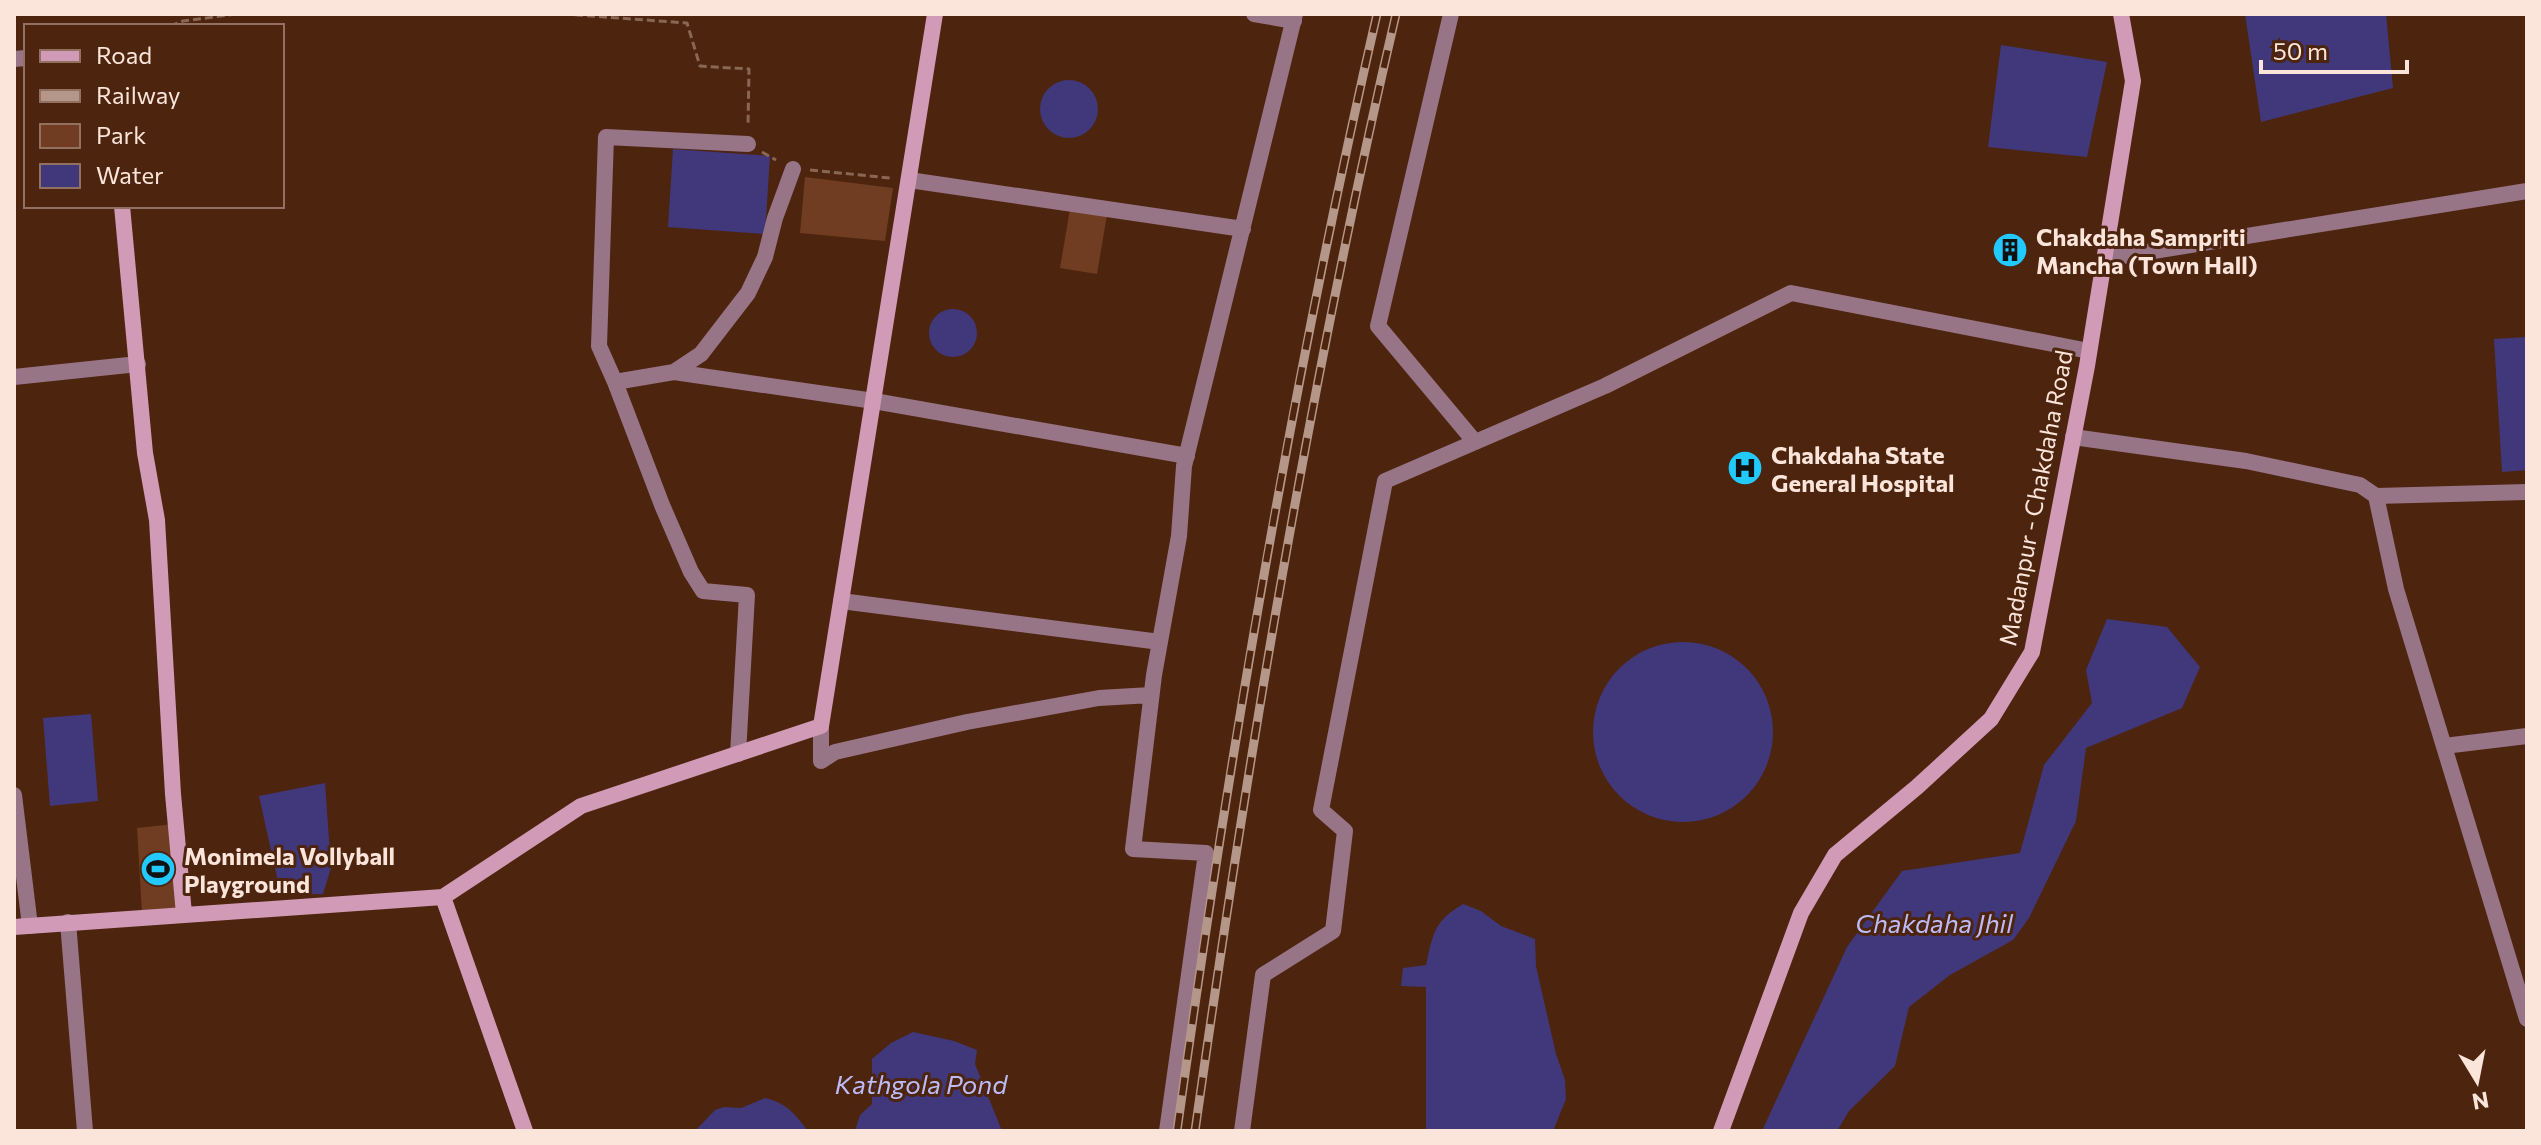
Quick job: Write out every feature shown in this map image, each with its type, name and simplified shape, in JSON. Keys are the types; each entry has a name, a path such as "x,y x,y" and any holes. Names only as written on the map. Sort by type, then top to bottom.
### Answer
{"main road":[{"path":"22,926 443,897 581,806 821,726 935,14"},
{"name":"Madanpur - Chakdaha Road","path":"1721,1131 1801,913 1835,855 1917,787 1991,719 2032,652 2089,351 2133,81 2121,14"},
{"path":"122,208 145,453 157,520 173,794 184,914"},
{"path":"443,897 525,1131"}],"street":[{"path":"1167,1131 1206,853 1133,849 1151,695 1179,536 1187,456 1294,18 1254,14"},
{"path":"1451,14 1378,326 1475,442"},
{"path":"738,754 747,595 703,591 691,572 599,346 606,137 748,144"},
{"path":"674,372 701,354 748,293 765,257 793,169"},
{"path":"909,180 1243,229"},
{"path":"2104,259 2527,191"},
{"path":"1242,1131 1263,975 1333,931 1345,831 1321,810 1385,481 1605,386 1791,293 2089,351"},
{"path":"14,377 138,364"},
{"path":"615,382 674,372 874,401 1187,456"},
{"path":"2073,437 2246,461 2360,485 2376,496 2527,492"},
{"path":"2376,496 2396,589 2527,1019"},
{"path":"841,601 1160,642"},
{"path":"821,726 821,761 835,752 967,722 1099,698 1151,695"},
{"path":"2444,746 2527,736"},
{"path":"14,795 22,926"},
{"path":"68,922 85,1131"}],"path":[{"path":"175,24 237,14"},
{"path":"563,14 687,23 700,66 749,69 748,144 793,169 909,180"}],"green space":[{"path":"805,177 893,188 885,241 800,233"},
{"path":"1071,203 1108,209 1097,274 1060,268"},
{"name":"Monimela Vollyball Playground","path":"174,824 180,911 142,913 137,828"}],"water":[{"path":"2245,14 2386,14 2393,88 2261,122"},
{"path":"2001,45 2107,62 2087,157 1988,147"},
{"path":"1069,80 1090,88 1098,109 1090,130 1069,138 1048,130 1040,109 1048,88"},
{"path":"673,149 770,156 765,234 668,227"},
{"path":"953,309 970,316 977,333 970,350 953,357 936,350 929,333 936,316"},
{"path":"2527,337 2527,470 2502,472 2494,339"},
{"name":"Chakdaha Jhil","path":"2107,619 2167,627 2200,667 2182,708 2086,748 2076,821 2029,918 2013,940 1950,975 1909,1007 1895,1066 1849,1111 1837,1131 1762,1131 1847,947 1902,871 2020,853 2044,765 2092,703 2086,670"},
{"path":"1683,642 1701,643 1718,649 1747,668 1766,697 1772,714 1772,750 1766,767 1747,796 1718,815 1701,821 1683,822 1665,821 1648,815 1619,796 1600,767 1594,750 1593,732 1594,714 1600,697 1619,668 1648,649 1665,643"},
{"path":"91,714 98,801 50,806 43,718"},
{"path":"325,783 331,868 323,894 281,895 259,796"},
{"path":"1463,904 1481,911 1501,926 1535,939 1536,966 1565,1080 1566,1099 1553,1131 1426,1131 1426,987 1401,986 1403,968 1426,965 1436,929 1446,916"},
{"name":"Kathgola Pond","path":"913,1032 954,1041 977,1050 975,1064 1002,1131 855,1131 860,1115 872,1104 872,1059 891,1043"},
{"name":"Kathgola Pond","path":"765,1098 790,1110 808,1131 695,1131 715,1110 741,1108"}],"railway":[{"path":"1177,1131 1218,850 1265,570 1317,291 1377,14"},
{"path":"1195,1131 1283,570 1336,291 1396,14"}],"place":[{"name":"Chakdaha Sampriti Mancha (Town Hall)","path":"2010,250"},
{"name":"Chakdaha State General Hospital","path":"1745,468"},
{"name":"Monimela Vollyball Playground","path":"158,869"}]}
